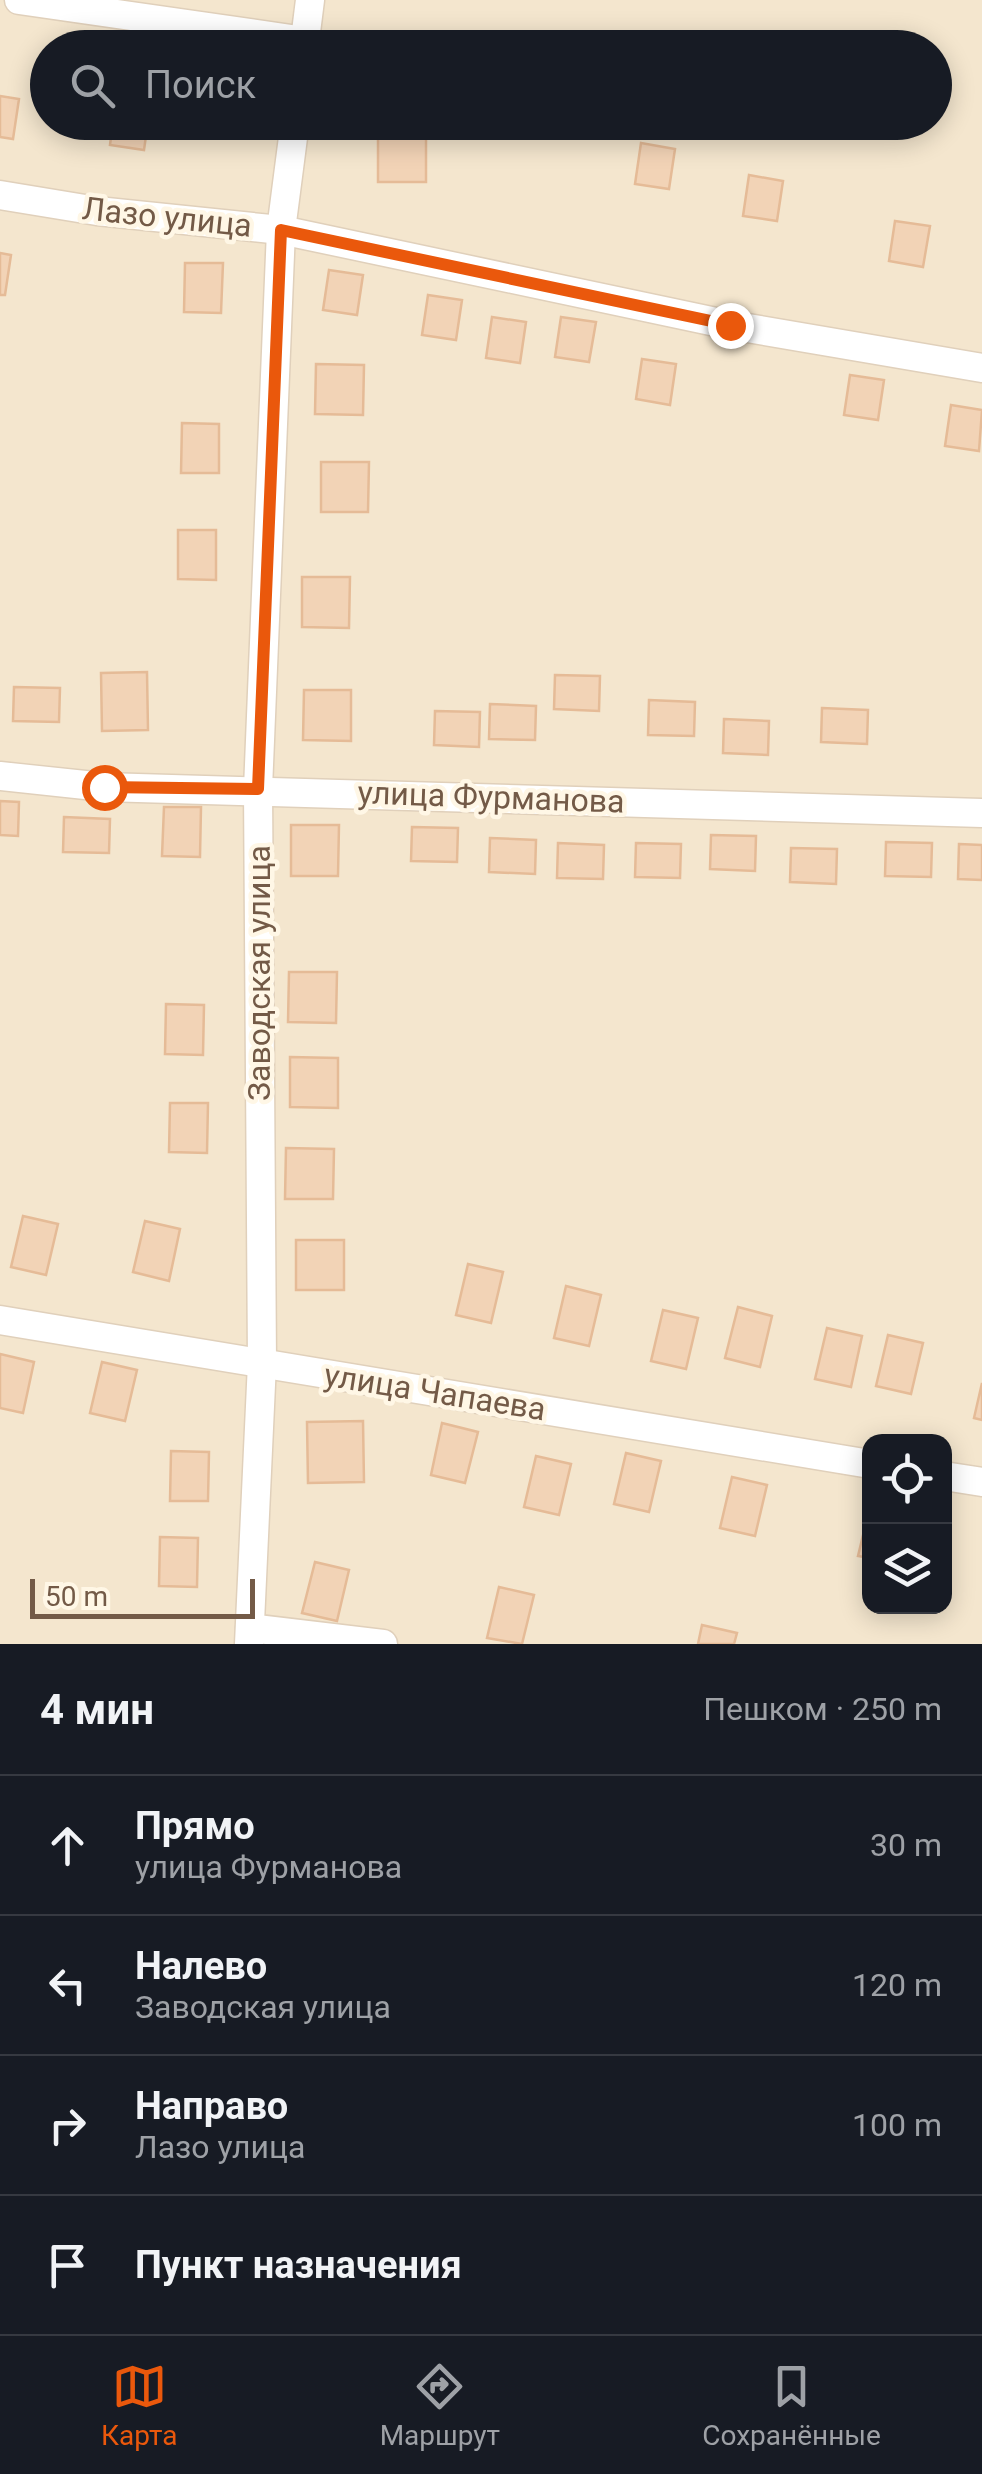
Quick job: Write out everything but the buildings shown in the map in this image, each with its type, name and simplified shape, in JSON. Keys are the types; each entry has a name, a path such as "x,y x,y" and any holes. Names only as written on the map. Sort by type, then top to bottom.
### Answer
{"street":[{"path":"20,0 214,30"},
{"path":"307,30 310,0"},
{"name":"Заводская улица","path":"250,1636 262,1363 258,789 281,230 293,140"},
{"name":"Лазо улица","path":"0,195 281,230 730,325 982,368"},
{"name":"улица Фурманова","path":"0,776 104,787 982,813"},
{"name":"улица Чапаева","path":"0,1320 862,1463"},
{"path":"952,1477 982,1482"},
{"path":"250,1636 382,1644"}],"shaded area":[{"path":"0,0 982,0 982,1644 0,1644"}],"route":[{"path":"104,787 258,789 281,230 730,325"}]}
